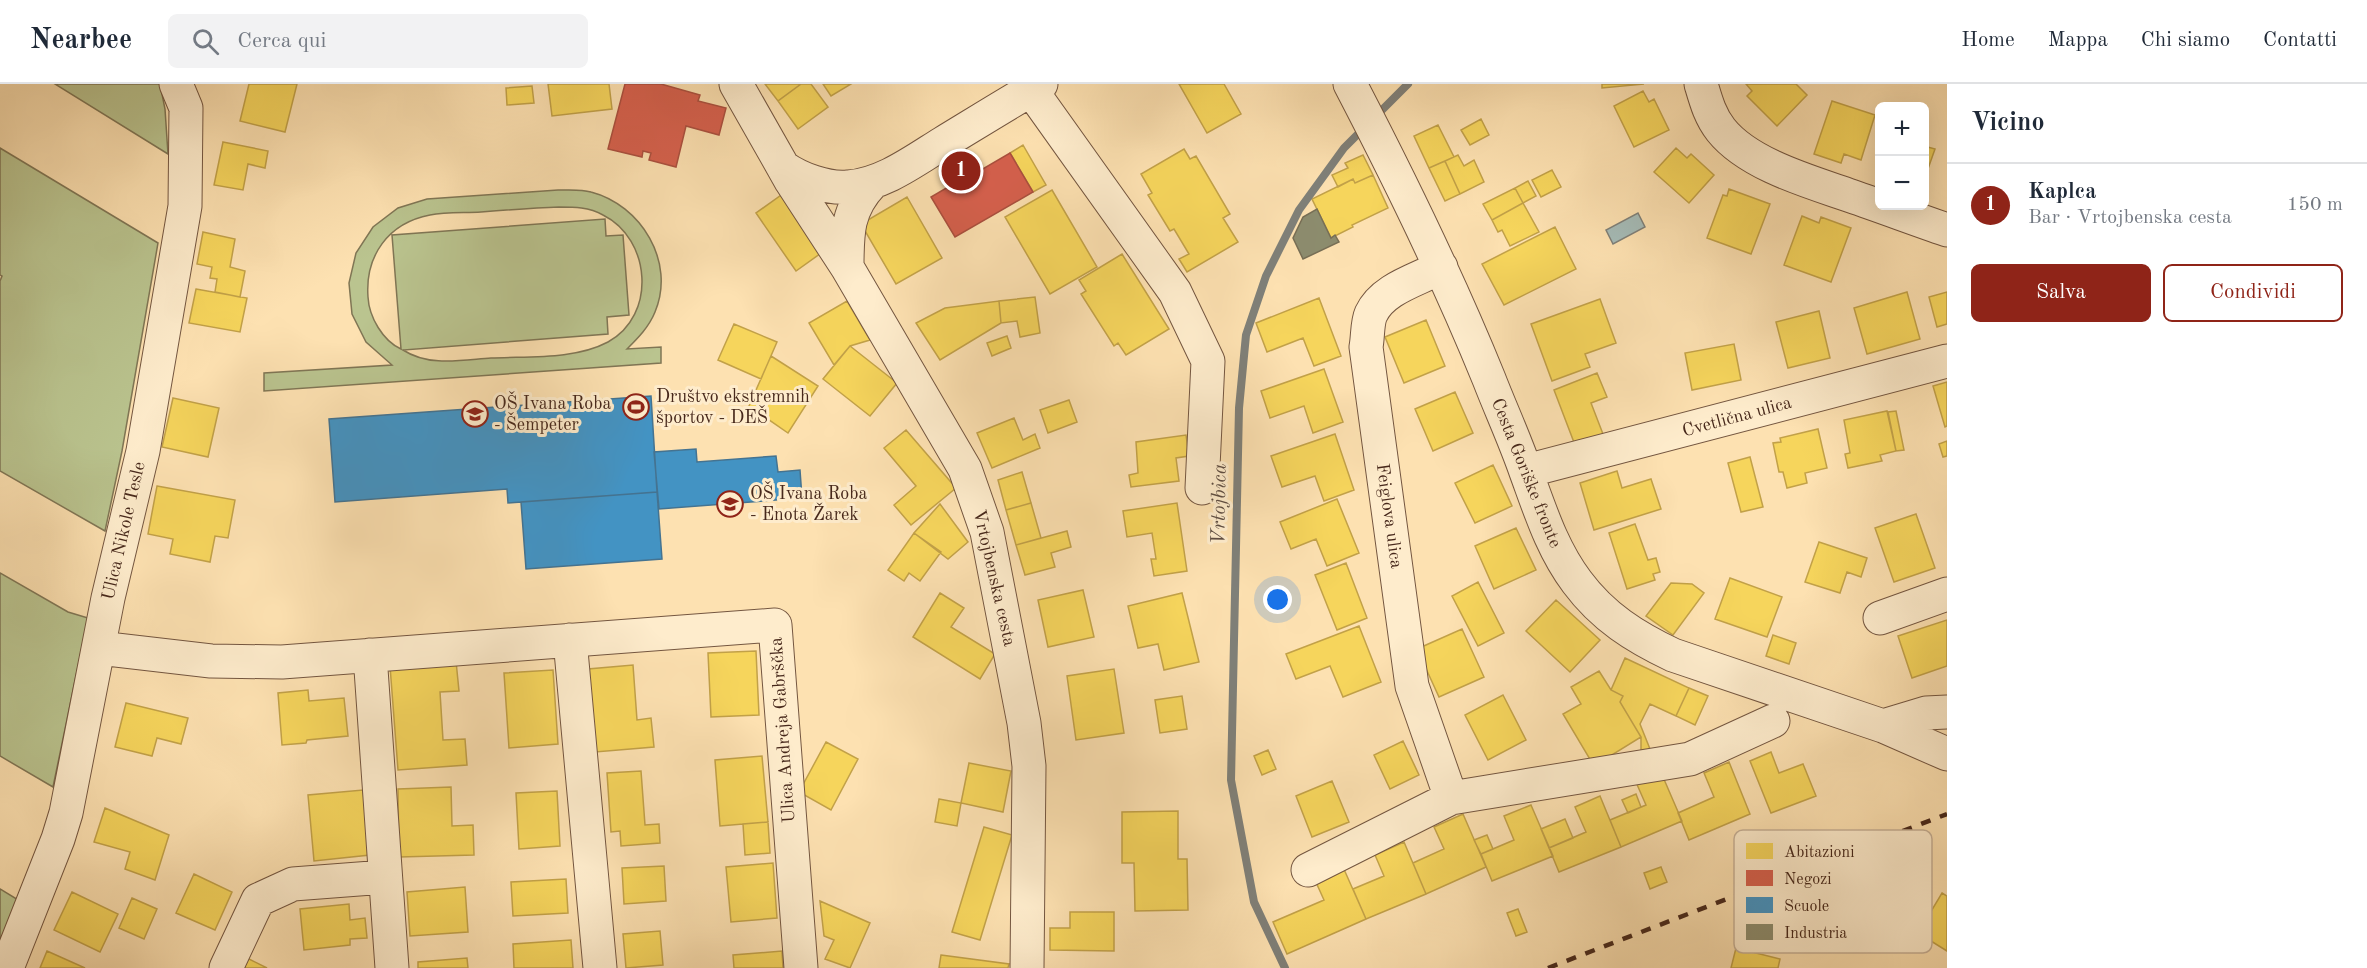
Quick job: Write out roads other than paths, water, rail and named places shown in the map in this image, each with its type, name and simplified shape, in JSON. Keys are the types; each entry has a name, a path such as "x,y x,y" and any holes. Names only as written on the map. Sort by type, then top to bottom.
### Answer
{"street":[{"name":"Ulica Nikole Tesle","path":"7,968 66,813 108,598 143,451 185,206 186,108 176,84"},
{"name":"Vrtojbenska cesta","path":"736,84 783,166 847,267 965,469 987,532 1022,711 1029,766 1027,968"},
{"path":"1701,84 1708,110 1721,130 1733,143 1764,162 1820,185 1947,230"},
{"path":"783,166 802,177 832,186 847,187 872,183 922,156 1036,87 1049,118 1175,292 1208,361 1202,488"},
{"name":"Cesta Goriške fronte","path":"1355,93 1441,267 1526,471 1543,521 1559,555 1577,583 1611,620 1642,640 1673,655 1883,726 1947,754"},
{"path":"847,267 851,215 856,202 872,183"},
{"name":"Feiglova ulica","path":"1441,267 1391,292 1380,301 1370,315 1366,347 1412,686 1451,798"},
{"name":"Cvetlična ulica","path":"1526,471 1947,361"},
{"path":"1880,618 1947,594"},
{"name":"Ulica Andreja Gabrščka","path":"99,648 211,661 282,662 775,625 801,968"},
{"path":"570,640 600,968"},
{"path":"370,656 392,968"},
{"path":"1883,726 1926,713 1947,712"},
{"path":"1308,870 1451,798 1690,759 1773,721"},
{"path":"226,968 258,900 293,884 385,877"}],"water":[{"path":"1638,213 1645,227 1613,244 1606,230"}],"waterway":[{"name":"Vrtojbica","path":"1375,117 1408,84"},
{"name":"Vrtojbica","path":"1285,968 1254,902 1231,780 1239,408 1246,335 1266,276 1299,210 1344,148 1365,127"}],"railway":[{"path":"1906,830 1947,814"},
{"path":"1548,968 1734,896"}],"place":[{"name":"Kaplca","path":"961,171"},
{"name":"Društvo ekstremnih športov - DEŠ","path":"636,407"},
{"name":"OŠ Ivana Roba - Šempeter","path":"475,414"},
{"name":"OŠ Ivana Roba - Enota Žarek","path":"730,504"}]}
